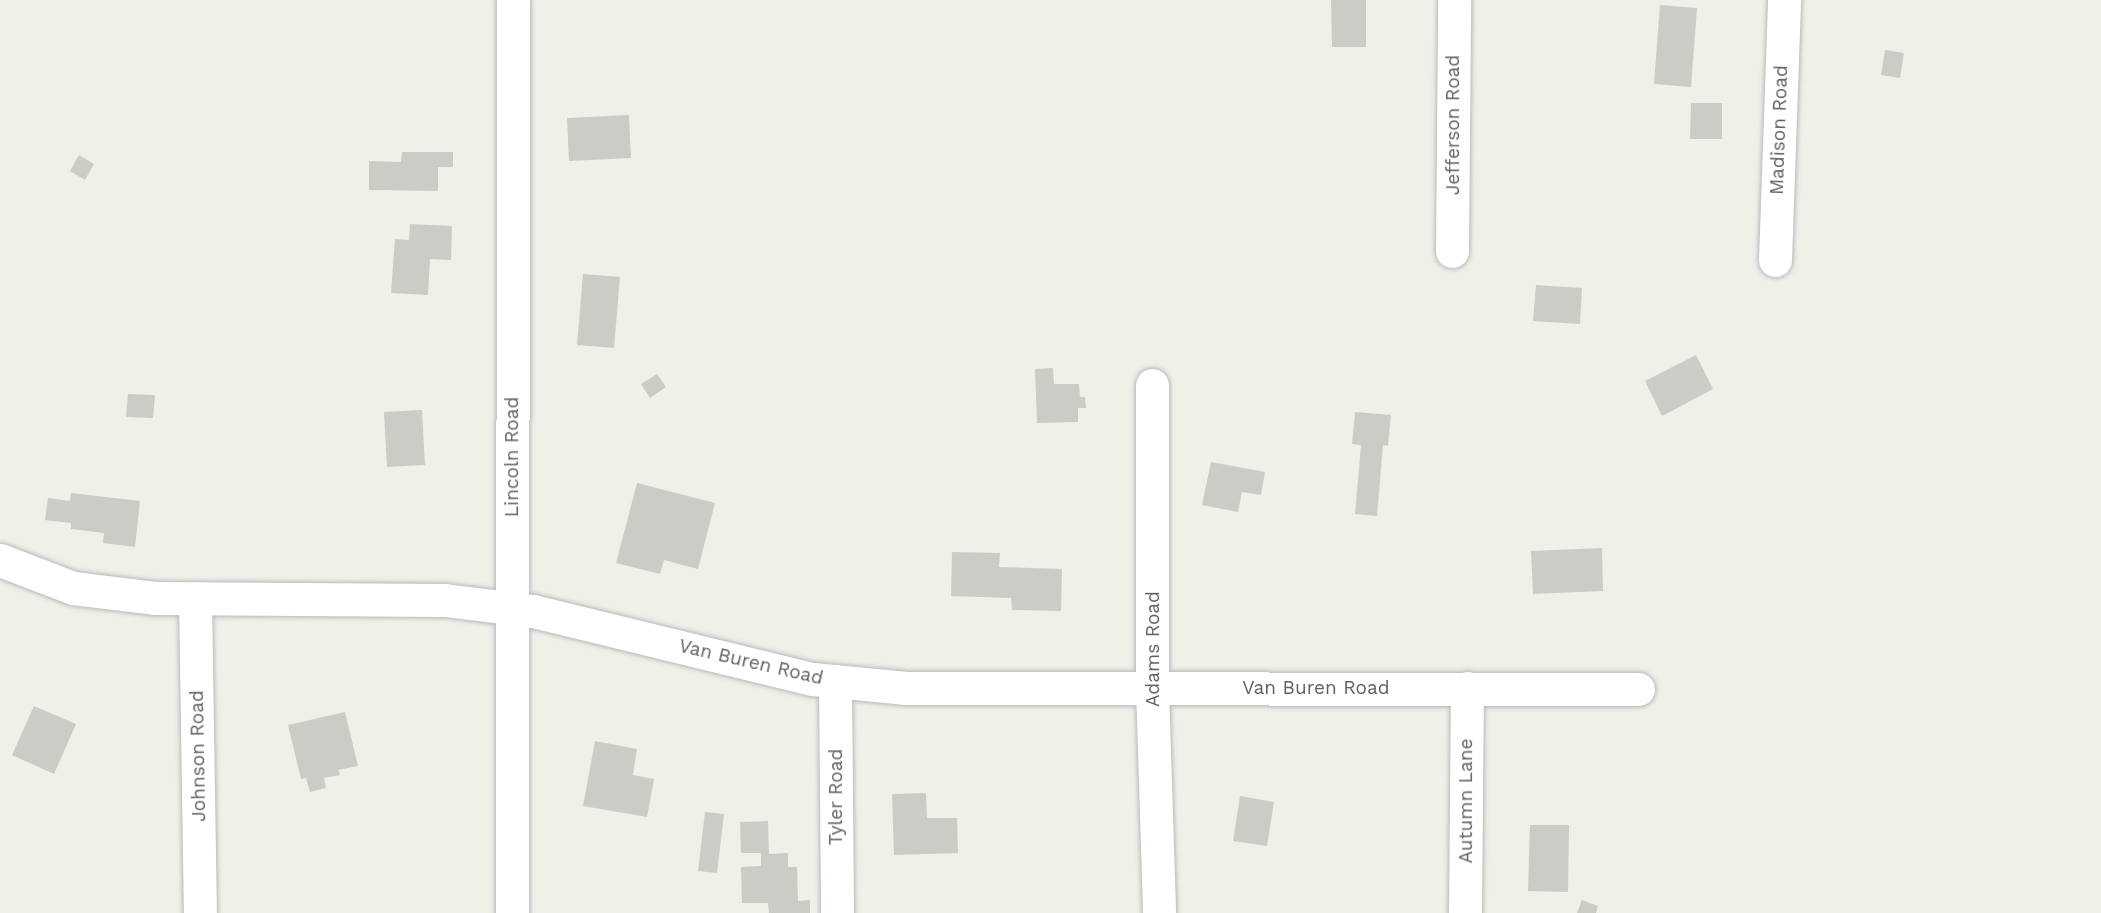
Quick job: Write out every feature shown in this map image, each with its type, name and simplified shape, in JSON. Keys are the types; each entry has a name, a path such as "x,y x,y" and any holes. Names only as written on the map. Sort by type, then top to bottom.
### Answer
{"street":[{"name":"Lincoln Road","path":"512,913 513,0"},
{"name":"Jefferson Road","path":"1452,251 1454,0"},
{"name":"Madison Road","path":"1775,261 1784,0"},
{"name":"Adams Road","path":"1152,385 1152,687 1159,913"},
{"name":"Van Buren Road","path":"0,561 73,588 153,598 445,600 512,609 547,614 813,679 907,688 1638,689"},
{"name":"Johnson Road","path":"195,599 200,913"},
{"name":"Tyler Road","path":"835,681 836,913"},
{"name":"Autumn Lane","path":"1465,913 1467,688"}],"building":[{"path":"1331,0 1366,0 1366,47 1332,47"},
{"path":"1660,5 1697,8 1691,87 1654,84"},
{"path":"1885,50 1904,53 1900,78 1881,75"},
{"path":"1691,103 1722,103 1722,139 1690,139"},
{"path":"629,115 631,158 569,161 567,118"},
{"path":"402,152 453,152 453,167 438,167 438,191 369,190 369,161 401,162"},
{"path":"79,155 94,164 85,180 70,171"},
{"path":"410,224 452,226 451,260 430,259 428,295 391,293 395,239 409,240"},
{"path":"583,274 620,277 614,348 577,345"},
{"path":"1536,285 1582,288 1580,324 1533,321"},
{"path":"1696,355 1713,389 1662,416 1645,381"},
{"path":"1053,368 1054,384 1079,384 1080,397 1085,397 1086,408 1078,408 1078,422 1037,423 1035,369"},
{"path":"657,374 666,387 650,398 641,384"},
{"path":"128,394 155,395 153,418 126,417"},
{"path":"422,410 425,465 387,467 384,412"},
{"path":"1355,412 1391,415 1388,446 1383,445 1377,516 1355,514 1361,445 1352,444"},
{"path":"1211,462 1265,472 1261,495 1242,492 1238,512 1202,505"},
{"path":"637,483 715,503 698,569 664,560 660,574 616,563"},
{"path":"71,493 140,501 135,547 103,543 104,533 71,529 71,523 45,520 48,498 70,501"},
{"path":"1602,548 1603,591 1533,594 1531,551"},
{"path":"952,552 1000,553 999,567 1062,569 1061,611 1012,610 1011,598 951,596"},
{"path":"34,706 76,724 54,774 12,755"},
{"path":"345,712 358,766 338,770 340,775 324,778 326,788 310,792 306,778 301,779 288,725"},
{"path":"595,741 637,749 633,775 654,779 647,817 583,806"},
{"path":"926,793 927,818 957,818 958,853 894,855 892,794"},
{"path":"1240,796 1274,802 1267,846 1233,841"},
{"path":"705,812 724,814 717,873 698,871"},
{"path":"768,821 769,854 788,853 788,867 797,867 798,901 810,900 810,913 769,913 768,903 742,903 741,867 761,866 761,853 741,853 740,822"},
{"path":"1530,825 1569,825 1568,892 1528,891"},
{"path":"1582,900 1598,906 1596,913 1577,913"}]}
